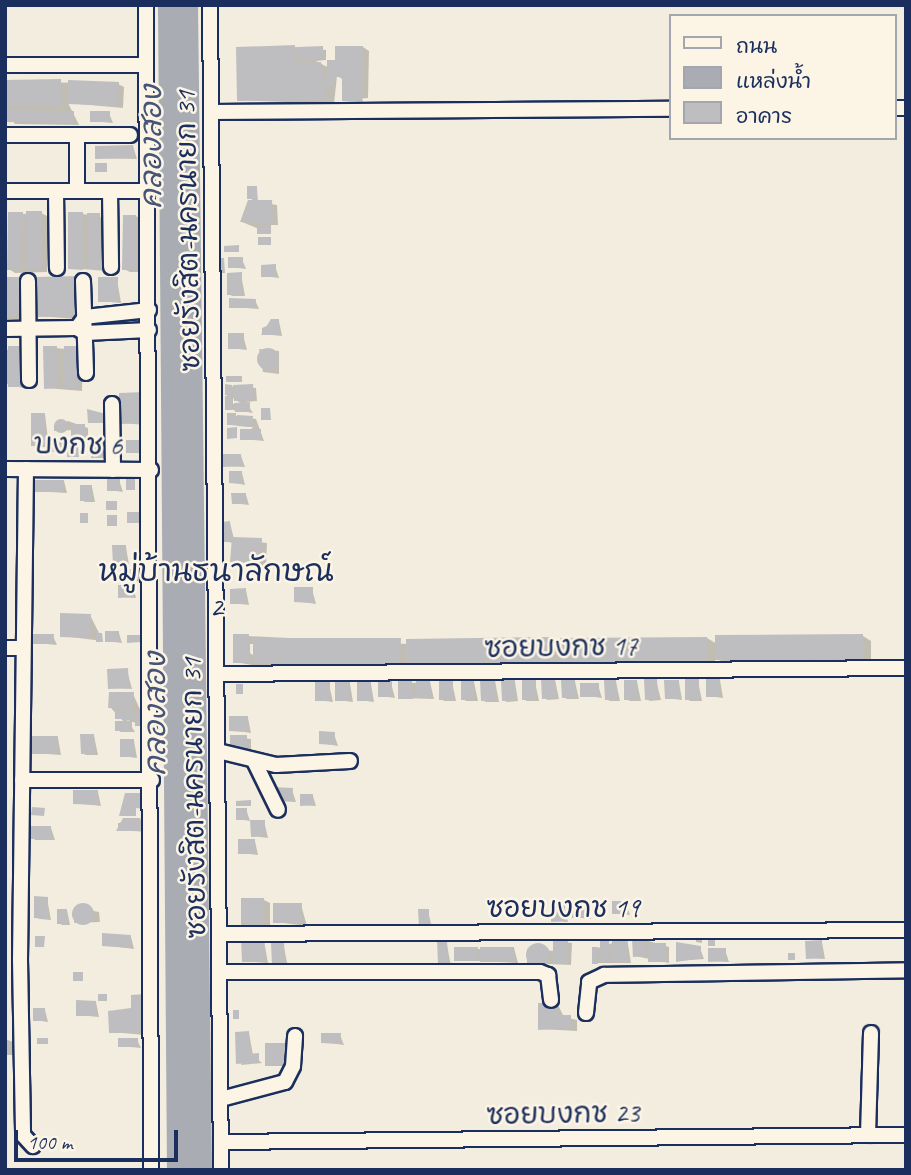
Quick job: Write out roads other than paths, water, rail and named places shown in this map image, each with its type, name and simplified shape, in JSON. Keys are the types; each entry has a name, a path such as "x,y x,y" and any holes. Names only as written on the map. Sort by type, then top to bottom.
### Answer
{"street":[{"path":"146,5 151,470 151,1170"},
{"name":"ซอยรังสิต-นครนายก 31","path":"210,5 221,1170"},
{"path":"5,65 146,65"},
{"path":"211,112 670,109"},
{"path":"5,135 130,135"},
{"path":"77,135 77,191"},
{"path":"5,191 148,191"},
{"path":"56,191 57,268"},
{"path":"110,191 111,267"},
{"path":"28,281 29,380"},
{"path":"83,281 82,326 86,373"},
{"path":"82,326 149,310"},
{"path":"5,329 82,326 149,330"},
{"path":"112,404 113,470"},
{"name":"บงกช 6","path":"5,469 151,470"},
{"path":"26,469 22,780 23,1135 33,1146"},
{"path":"5,648 23,648"},
{"name":"ซอยบงกช 17","path":"217,674 906,667"},
{"path":"218,751 255,763 350,761"},
{"path":"255,763 261,788 278,810"},
{"path":"22,780 152,780"},
{"name":"ซอยบงกช 19","path":"220,934 906,930"},
{"path":"586,1013 589,982 604,975 906,970"},
{"path":"220,972 540,972 548,975 551,1000"},
{"path":"868,1135 871,1033"},
{"path":"220,1099 285,1082 293,1066 295,1036"},
{"name":"ซอยบงกช 23","path":"221,1142 906,1135"}],"water":[{"path":"158,5 198,5 212,1170 167,1170"}],"district":[{"name":"หมู่บ้านธนาลักษณ์ 2","path":"216,588"}],"water label":[{"name":"คลองสอง","path":"151,147"},
{"name":"คลองสอง","path":"155,714"}]}
